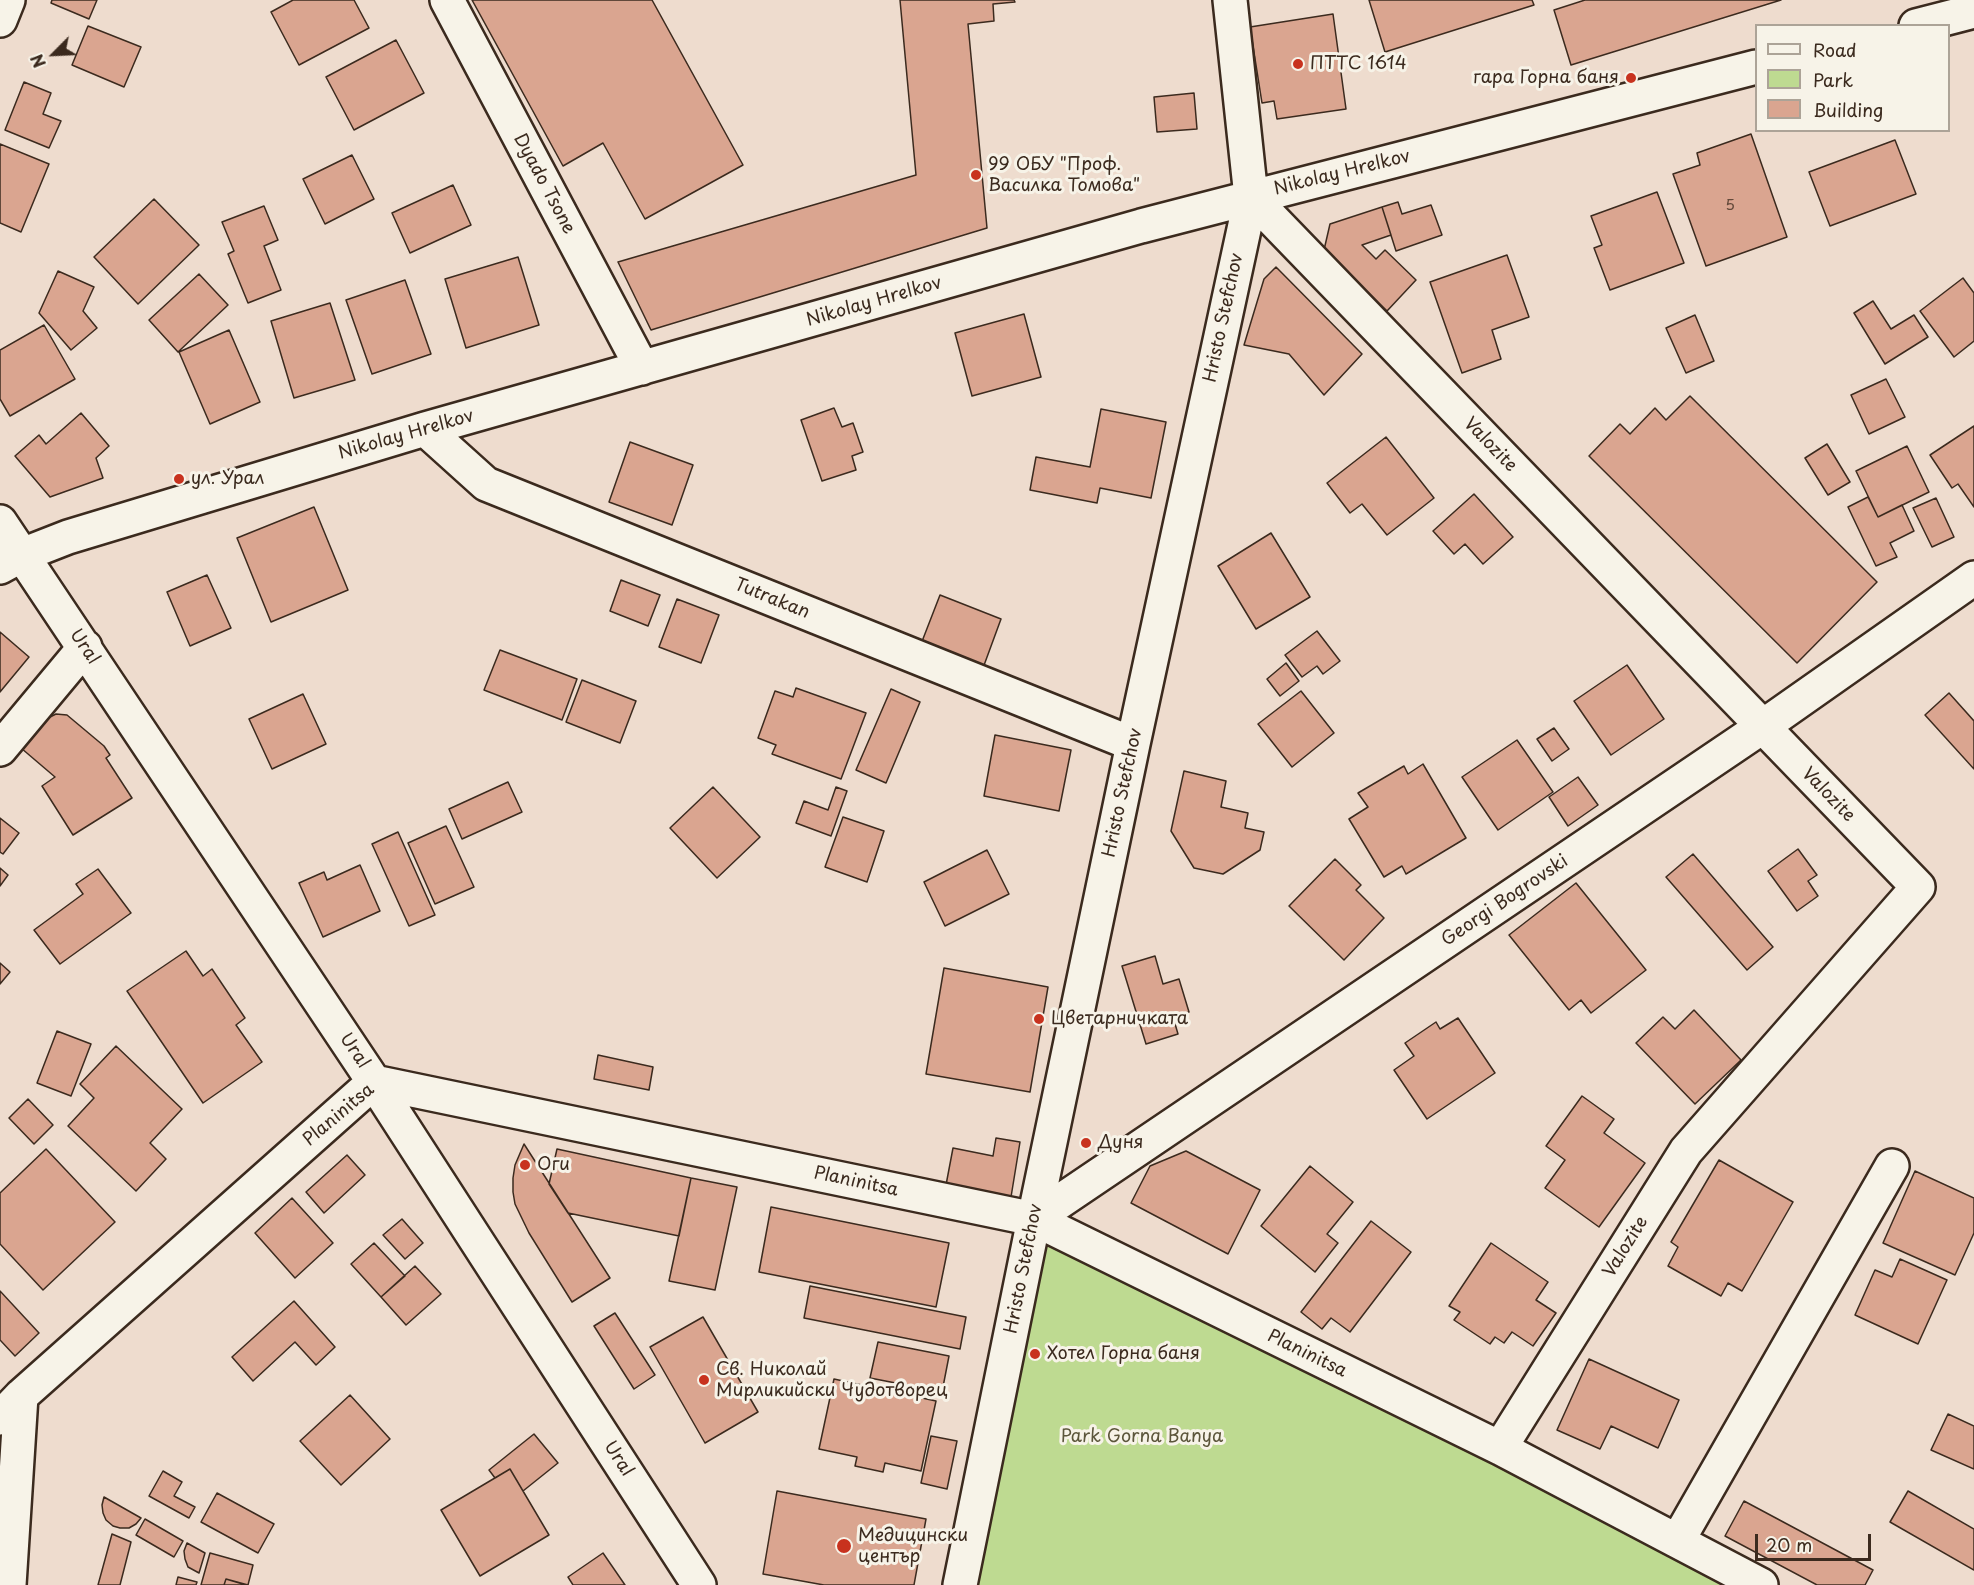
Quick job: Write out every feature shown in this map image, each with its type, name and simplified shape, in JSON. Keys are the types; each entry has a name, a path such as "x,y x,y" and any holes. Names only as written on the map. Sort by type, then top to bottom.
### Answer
{"street":[{"path":"0,20 8,0"},
{"name":"Dyado Tsone","path":"447,0 642,368"},
{"name":"Hristo Stefchov","path":"960,1585 1133,744 1251,197 1230,0"},
{"path":"1924,24 1974,11"},
{"name":"Nikolay Hrelkov","path":"11,561 68,537 425,429 1251,197 1755,67"},
{"name":"Valozite","path":"1251,197 1918,887 1686,1151 1500,1448"},
{"name":"Tutrakan","path":"425,429 486,484 1133,744"},
{"name":"Ural","path":"0,522 11,561 85,647 374,1082 699,1585"},
{"name":"Georgi Bogrovski","path":"1034,1220 1762,727 1974,578"},
{"path":"0,748 85,647"},
{"name":"Planinitsa","path":"11,1407 374,1082 1034,1220 1500,1448 1761,1585"},
{"path":"1678,1540 1892,1166"},
{"path":"6,1576 11,1407"}],"green space":[{"name":"Park Gorna Banya","path":"1034,1219 1761,1585 960,1585"}],"building":[{"path":"52,0 97,0 89,19 51,3"},
{"path":"293,0 354,0 369,28 299,65 271,12"},
{"path":"472,0 652,0 743,165 645,219 603,143 563,166"},
{"path":"900,0 1014,0 1015,2 993,4 994,21 968,24 987,228 651,330 618,262 916,175"},
{"path":"1369,0 1532,0 1534,5 1385,52"},
{"path":"1585,0 1781,0 1571,65 1554,10"},
{"name":"ПТТС 1614","path":"1333,14 1346,109 1277,119 1274,101 1262,103 1250,27"},
{"path":"88,26 141,47 124,87 72,65"},
{"path":"396,40 424,93 354,130 326,77"},
{"path":"24,82 51,93 43,114 61,121 49,148 5,130"},
{"path":"1194,93 1197,129 1157,132 1154,97"},
{"path":"1751,134 1787,237 1706,266 1673,174 1700,165 1697,153"},
{"path":"1895,140 1916,194 1830,226 1809,172"},
{"path":"0,144 49,164 21,232 0,223"},
{"path":"352,155 374,199 325,224 303,179"},
{"path":"453,185 471,225 410,253 392,213"},
{"path":"1657,192 1684,263 1610,290 1594,248 1602,245 1591,216"},
{"path":"154,199 199,245 138,304 94,257"},
{"path":"1398,202 1402,214 1431,205 1442,235 1396,251 1382,207"},
{"path":"264,206 278,240 264,246 281,290 248,303 228,254 234,251 222,222"},
{"path":"1382,207 1391,235 1362,245 1376,259 1385,250 1416,280 1387,311 1324,250 1330,224"},
{"path":"1507,255 1529,317 1492,330 1501,359 1462,373 1430,282"},
{"path":"518,257 539,325 466,348 445,279"},
{"path":"1276,267 1362,354 1324,395 1289,354 1244,345 1264,279"},
{"path":"58,271 94,287 83,311 97,328 71,350 39,313"},
{"path":"199,274 228,305 178,352 149,320"},
{"path":"1963,278 1974,293 1974,341 1954,357 1920,311"},
{"path":"405,280 431,354 372,374 346,300"},
{"path":"1873,301 1891,329 1914,315 1928,337 1885,364 1854,313"},
{"path":"330,303 355,380 294,398 271,321"},
{"path":"1024,314 1041,377 972,396 955,333"},
{"path":"1695,315 1714,361 1686,373 1666,328"},
{"path":"44,325 75,379 10,416 0,399 0,350"},
{"path":"229,330 260,402 210,424 179,352"},
{"path":"1886,379 1905,417 1869,434 1851,395"},
{"path":"1690,396 1877,582 1797,663 1589,456 1620,424 1630,434 1655,408 1666,420"},
{"path":"834,408 842,427 853,423 863,452 852,456 856,470 822,481 801,420"},
{"path":"1101,409 1166,422 1151,498 1100,488 1097,503 1030,490 1036,457 1090,467"},
{"path":"81,413 109,446 96,458 103,478 50,497 15,456 39,435 46,444"},
{"path":"1974,426 1974,507 1958,484 1952,488 1930,455"},
{"path":"1386,437 1434,498 1387,535 1362,504 1350,513 1327,483"},
{"path":"630,442 693,465 672,525 609,502"},
{"path":"1827,444 1850,482 1828,495 1805,458"},
{"path":"1907,446 1929,492 1878,517 1856,471"},
{"path":"1474,494 1513,537 1483,564 1465,544 1454,554 1433,531"},
{"path":"1868,497 1878,517 1902,505 1914,531 1890,543 1897,557 1876,566 1848,507"},
{"path":"1936,498 1954,537 1932,547 1913,508"},
{"path":"314,507 348,590 271,622 237,538"},
{"path":"1271,533 1310,597 1256,629 1218,566"},
{"path":"207,575 231,628 190,646 167,592"},
{"path":"621,580 660,595 648,626 610,611"},
{"path":"940,595 1001,619 983,668 921,644"},
{"path":"677,599 719,615 701,663 659,647"},
{"path":"1317,631 1340,661 1323,674 1317,666 1302,677 1285,655"},
{"path":"0,632 29,657 0,692"},
{"path":"500,650 577,679 562,720 484,690"},
{"path":"1286,663 1299,681 1280,696 1267,679"},
{"path":"1627,665 1664,719 1611,755 1574,701"},
{"path":"582,680 636,701 620,743 566,722"},
{"path":"796,688 866,713 841,779 772,754 776,745 758,738 775,691 793,697"},
{"path":"891,689 920,702 886,783 856,770"},
{"path":"1301,691 1334,733 1292,767 1258,724"},
{"path":"1949,693 1974,721 1974,769 1925,715"},
{"path":"303,694 326,744 272,769 249,719"},
{"path":"56,714 67,715 104,746 110,755 106,758 132,798 73,835 42,786 55,777 21,748 46,719"},
{"path":"1554,728 1569,749 1552,761 1537,739"},
{"path":"995,735 1071,750 1059,811 984,796"},
{"path":"1517,740 1553,792 1498,830 1462,777"},
{"path":"1423,764 1466,838 1406,874 1402,866 1384,877 1349,819 1368,807 1358,793 1404,766 1408,774"},
{"path":"1184,771 1226,781 1221,807 1248,813 1245,828 1264,832 1260,850 1223,874 1194,868 1171,831"},
{"path":"1578,777 1598,805 1568,826 1549,797"},
{"path":"508,782 522,812 462,839 449,809"},
{"path":"713,787 760,837 717,878 670,828"},
{"path":"836,787 847,791 831,836 796,823 804,801 828,810"},
{"path":"843,817 884,831 867,882 825,867"},
{"path":"0,818 19,833 3,854 0,852"},
{"path":"446,826 474,887 435,904 408,843"},
{"path":"398,832 435,915 409,926 372,844"},
{"path":"1798,849 1817,875 1808,881 1818,896 1797,911 1768,871"},
{"path":"987,850 1009,894 945,926 924,882"},
{"path":"1693,854 1773,947 1747,970 1666,877"},
{"path":"1335,859 1361,885 1356,890 1384,918 1344,960 1289,906"},
{"path":"360,865 380,911 323,937 299,883 324,872 327,880"},
{"path":"0,868 8,875 0,886"},
{"path":"98,869 131,913 60,964 34,930 83,894 76,884"},
{"path":"1576,883 1646,970 1591,1013 1581,1000 1569,1010 1509,935"},
{"path":"186,951 203,976 212,969 245,1018 236,1025 262,1062 203,1103 127,991"},
{"path":"1155,956 1163,984 1179,979 1189,1012 1173,1017 1178,1034 1146,1044 1122,966"},
{"path":"0,963 10,972 0,984"},
{"path":"944,968 1048,987 1030,1092 926,1074"},
{"path":"1694,1010 1741,1060 1695,1104 1636,1043 1663,1017 1675,1029"},
{"path":"1458,1018 1495,1073 1427,1119 1394,1070 1414,1056 1405,1043 1436,1022 1440,1029"},
{"path":"57,1031 91,1044 71,1096 37,1083"},
{"path":"116,1046 182,1109 150,1143 166,1159 136,1191 68,1126 94,1098 80,1084"},
{"path":"598,1055 653,1067 649,1090 594,1079"},
{"path":"1582,1096 1614,1119 1604,1133 1645,1163 1599,1227 1545,1188 1565,1160 1546,1146"},
{"path":"28,1099 53,1125 34,1144 9,1118"},
{"path":"996,1138 1020,1142 1011,1197 946,1185 953,1148 993,1156"},
{"path":"524,1144 610,1278 572,1302 529,1233 515,1204 513,1178 515,1165"},
{"path":"46,1149 115,1222 43,1290 0,1244 0,1193"},
{"path":"557,1149 691,1178 679,1236 568,1213 549,1184"},
{"path":"1186,1151 1260,1190 1228,1254 1131,1203 1150,1166"},
{"path":"347,1155 365,1175 324,1213 306,1192"},
{"path":"1719,1160 1793,1202 1742,1291 1728,1283 1721,1296 1668,1266 1678,1247 1671,1242"},
{"path":"1310,1166 1353,1202 1327,1234 1338,1243 1315,1272 1261,1226"},
{"path":"1915,1171 1974,1198 1974,1233 1955,1275 1883,1243"},
{"path":"691,1178 737,1187 715,1290 669,1281"},
{"path":"292,1198 333,1243 295,1278 255,1233"},
{"path":"771,1207 949,1243 936,1307 759,1272"},
{"path":"402,1219 423,1243 405,1259 383,1235"},
{"path":"1371,1221 1411,1252 1350,1332 1331,1318 1322,1329 1301,1312"},
{"path":"374,1243 405,1276 381,1297 351,1264"},
{"path":"1491,1243 1548,1282 1536,1300 1556,1313 1533,1346 1512,1332 1504,1343 1495,1337 1490,1344 1454,1320 1460,1312 1449,1306"},
{"path":"1900,1259 1947,1280 1918,1344 1855,1315 1875,1270 1892,1277"},
{"path":"415,1266 441,1294 406,1325 381,1297"},
{"path":"810,1286 966,1317 960,1349 804,1318"},
{"path":"0,1291 39,1333 15,1356 0,1340"},
{"path":"294,1301 335,1347 316,1365 295,1342 253,1381 232,1357"},
{"path":"615,1313 655,1375 634,1389 594,1326"},
{"name":"Св. Николай Мирликийски Чудотворец","path":"703,1317 758,1412 705,1443 650,1347"},
{"path":"878,1342 949,1356 942,1392 870,1378"},
{"path":"1589,1359 1679,1400 1658,1448 1611,1426 1600,1449 1557,1430"},
{"path":"834,1379 936,1401 921,1471 885,1463 883,1472 855,1466 857,1457 819,1449"},
{"path":"350,1395 390,1439 341,1485 300,1441"},
{"path":"1948,1414 1974,1426 1974,1469 1931,1450"},
{"path":"534,1434 558,1463 523,1491 510,1469 495,1478 489,1470"},
{"path":"931,1436 957,1441 947,1489 921,1483"},
{"path":"510,1469 549,1535 480,1576 441,1510"},
{"path":"163,1471 182,1482 174,1496 195,1507 189,1518 149,1496"},
{"name":"Медицински център","path":"777,1491 926,1519 914,1585 824,1585 763,1574"},
{"path":"1908,1491 1974,1529 1974,1570 1890,1522"},
{"path":"217,1493 274,1524 258,1553 201,1522"},
{"path":"104,1497 141,1518 129,1528 113,1526 106,1520 103,1513"},
{"path":"1744,1501 1873,1570 1865,1585 1817,1585 1725,1536"},
{"path":"145,1519 183,1541 174,1557 136,1535"},
{"path":"112,1534 131,1542 120,1585 98,1585"},
{"path":"187,1543 205,1553 199,1573 188,1567 184,1551"},
{"path":"210,1553 253,1565 248,1585 226,1579 224,1585 201,1585"},
{"path":"603,1553 625,1585 573,1585 568,1577"},
{"path":"178,1577 197,1582 196,1585 176,1585"},
{"path":"226,1579 246,1585 224,1585"}],"place":[{"name":"ПТТС 1614","path":"1298,64"},
{"name":"гара Горна баня","path":"1631,78"},
{"name":"99 ОБУ \"Проф. Василка Томова\"","path":"976,175"},
{"name":"ул. Урал","path":"179,479"},
{"name":"Цветарничката","path":"1039,1019"},
{"name":"Дуня","path":"1086,1143"},
{"name":"Оги","path":"525,1165"},
{"name":"Хотел Горна баня","path":"1035,1354"},
{"name":"Св. Николай Мирликийски Чудотворец","path":"704,1380"},
{"name":"Медицински център","path":"844,1546"}]}
